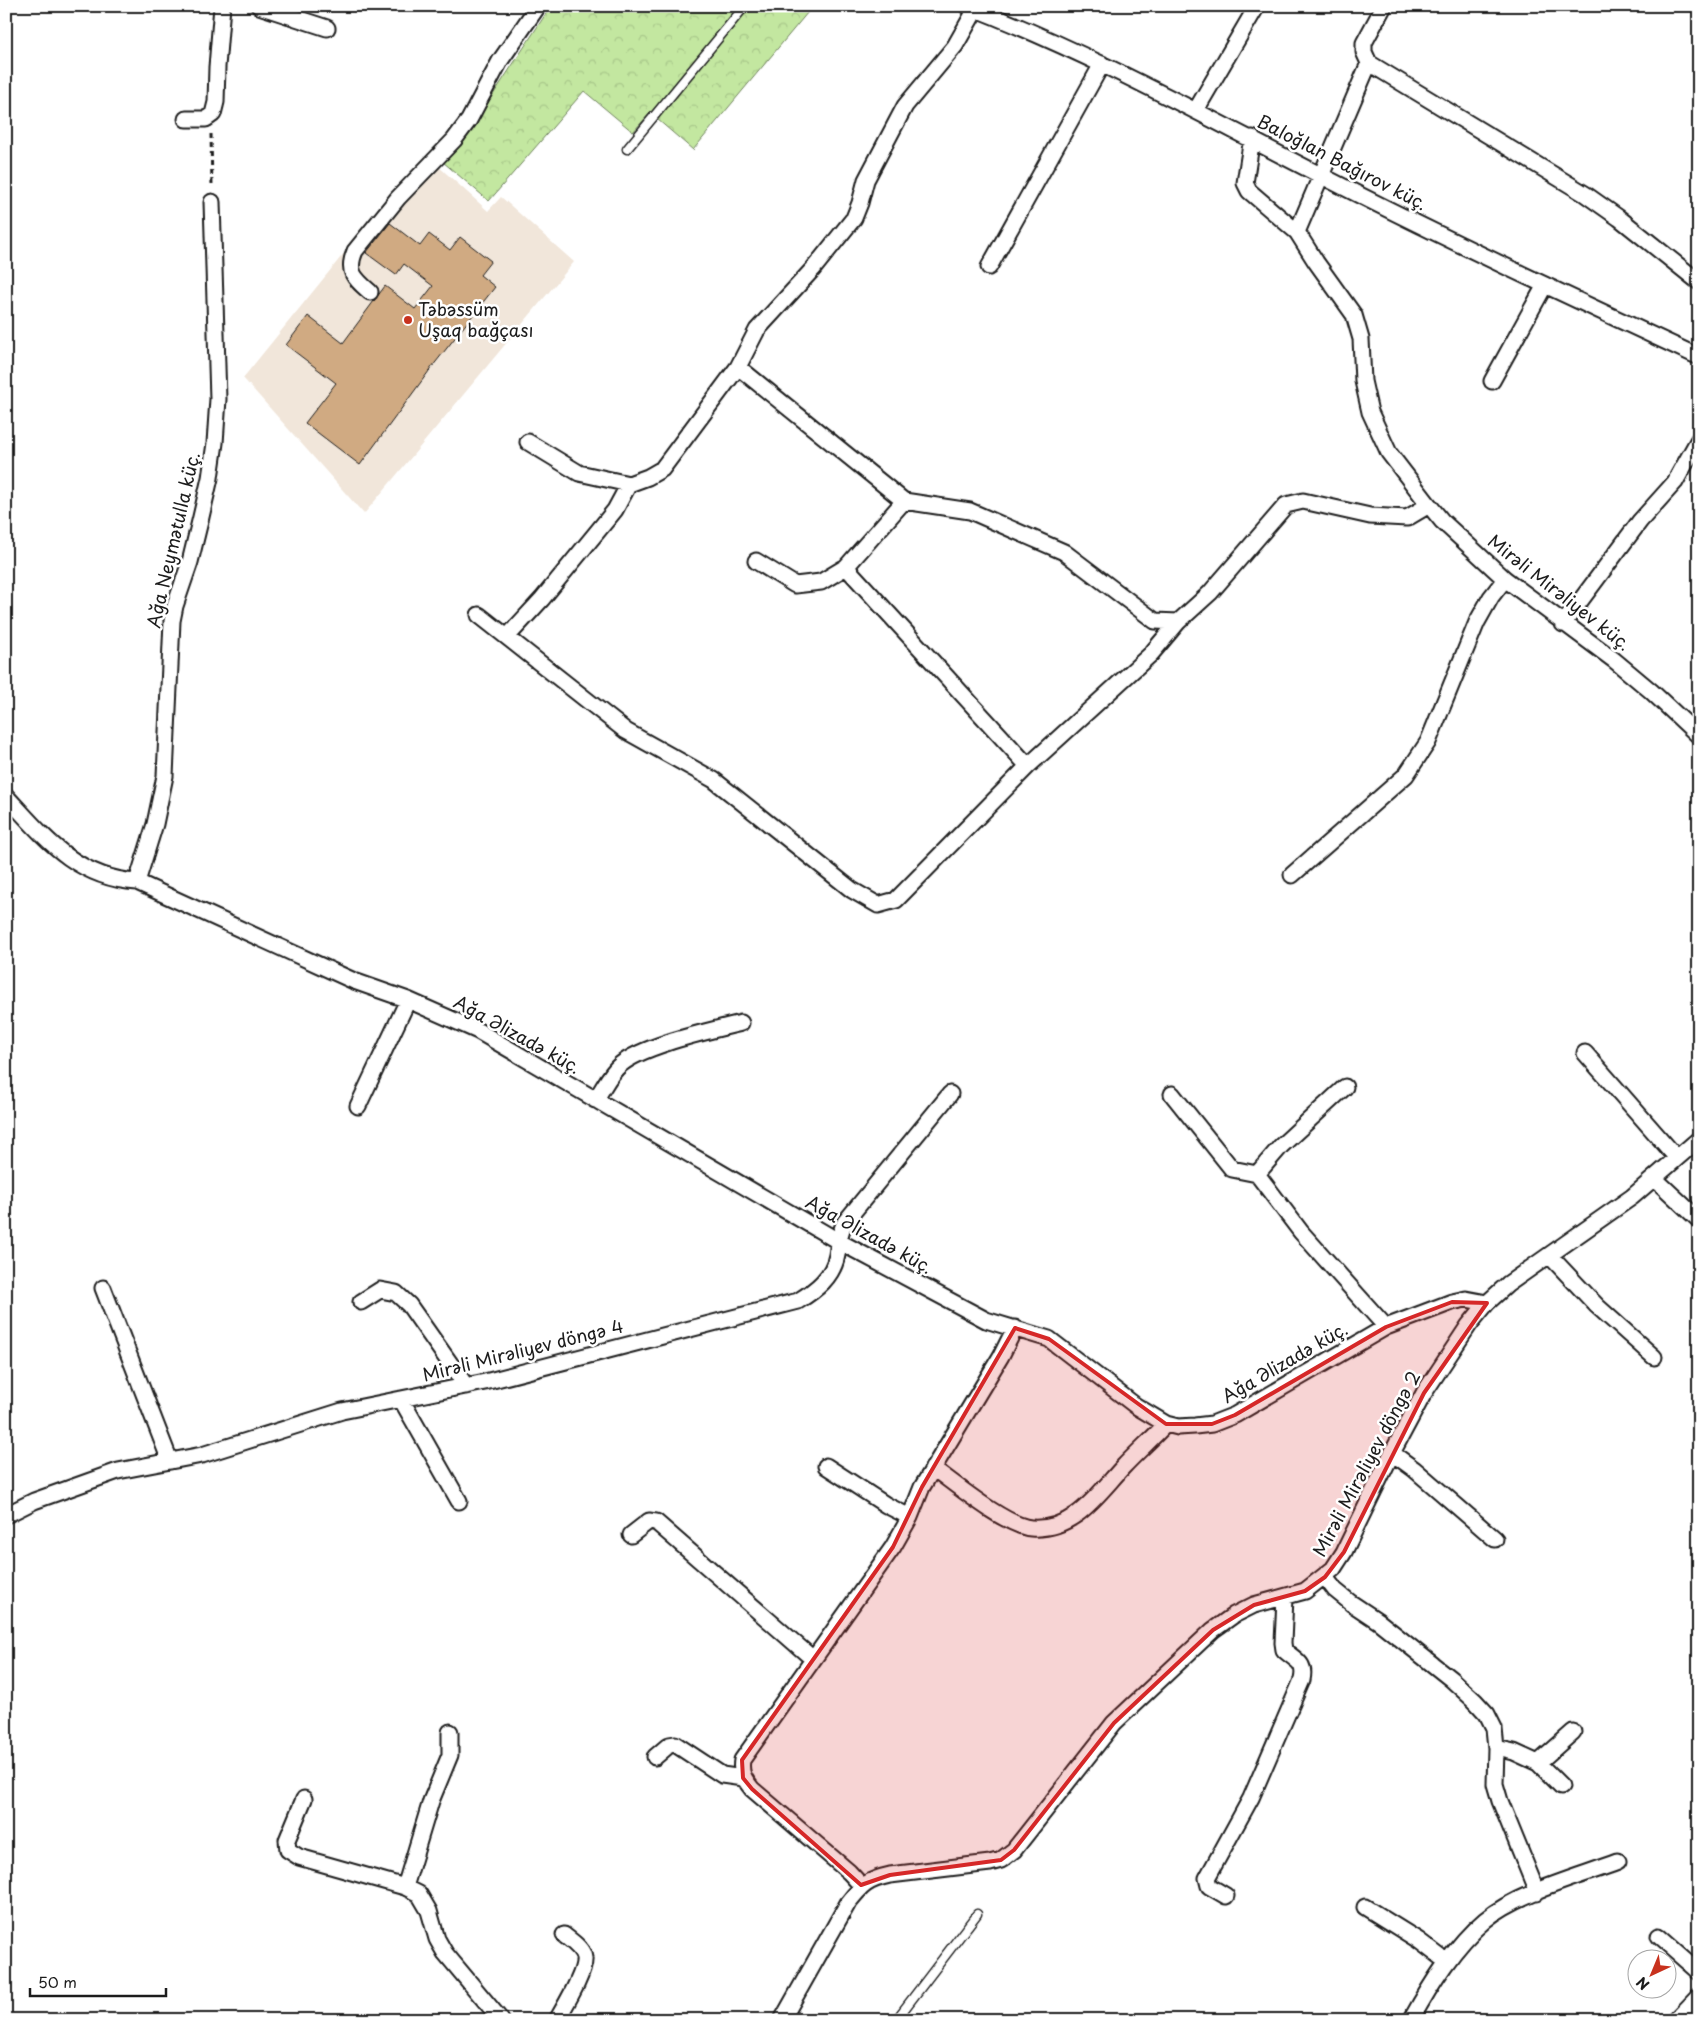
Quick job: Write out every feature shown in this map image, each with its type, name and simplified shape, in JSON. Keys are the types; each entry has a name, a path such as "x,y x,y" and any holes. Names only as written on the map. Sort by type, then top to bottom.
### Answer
{"street":[{"path":"186,119 206,119 214,114 222,6"},
{"path":"259,6 328,28"},
{"path":"370,292 357,280 351,270 355,251 398,198 454,140 469,120 500,61 538,6"},
{"path":"1196,110 1256,6"},
{"path":"1384,6 1364,43 1364,52 1369,63 1585,194 1619,218 1699,282"},
{"path":"528,442 579,473 629,484 662,469 738,367 758,330 813,269 854,218 866,180 905,106 955,46 972,8"},
{"name":"Baloğlan Bağırov küç.","path":"972,8 1102,64 1252,138 1320,175 1544,285 1699,357"},
{"path":"1297,232 1369,63"},
{"path":"989,267 1102,64"},
{"name":"Mirəli Mirəliyev küç.","path":"1252,138 1245,183 1248,191 1297,232 1354,315 1361,339 1363,381 1370,412 1389,453 1442,521 1505,579 1614,660 1652,691 1699,736"},
{"name":"Ağa Neymətulla küç.","path":"137,882 155,824 165,776 172,621 201,517 210,478 215,442 218,400 212,202"},
{"path":"1492,381 1544,285"},
{"path":"738,367 904,501 970,511 1064,552 1154,621 1178,622"},
{"path":"1564,624 1640,521 1674,482 1699,439"},
{"path":"507,637 542,599 615,510 629,484"},
{"path":"756,562 795,585 821,582 846,567 904,501"},
{"path":"479,615 626,731 714,780 852,890 878,905 896,900 1028,766 1151,654 1178,622 1210,593 1286,505 1303,501 1370,516 1406,518 1429,505"},
{"path":"846,567 1028,766"},
{"path":"1292,875 1406,775 1428,742 1477,622 1491,597 1505,579"},
{"name":"Ağa Əlizadə küç.","path":"6,796 56,849 95,873 109,878 137,882 354,981 408,1000 478,1031 838,1241 986,1320 1049,1339 1136,1406 1166,1424 1178,1427 1212,1424 1234,1415 1386,1327 1452,1302 1466,1299 1487,1303"},
{"path":"358,1106 408,1000"},
{"path":"595,1100 618,1066 629,1058 646,1050 741,1022"},
{"path":"1585,1053 1677,1158"},
{"path":"1257,1174 1281,1146 1345,1087"},
{"name":"Mirəli Mirəliyev döngə 4","path":"6,1515 34,1501 118,1471 202,1455 342,1411 466,1386 798,1301 816,1289 828,1277 835,1265 841,1230 853,1211 950,1094"},
{"path":"1172,1094 1232,1169 1257,1174 1301,1232 1386,1327"},
{"path":"1487,1303 1508,1284 1614,1211 1699,1139"},
{"path":"1654,1178 1699,1220"},
{"path":"1550,1256 1597,1306 1654,1357"},
{"path":"103,1288 170,1461"},
{"path":"361,1302 380,1290 396,1294 409,1304 466,1386"},
{"name":"Mirəli Mirəliyev döngə 2","path":"861,1885 874,1878 890,1875 1001,1860 1014,1850 1097,1742 1143,1694 1213,1630 1234,1615 1254,1605 1305,1591 1325,1577 1333,1569 1344,1552 1392,1453 1424,1393 1469,1325 1487,1303"},
{"path":"782,2020 848,1903 861,1885 849,1872 752,1789 743,1778 742,1760 893,1547 910,1517 922,1487 1001,1356 1015,1328"},
{"path":"401,1399 459,1501"},
{"path":"933,1468 1010,1521 1030,1528 1052,1525 1075,1517 1092,1503 1123,1466 1166,1424"},
{"path":"1392,1453 1414,1469 1495,1539"},
{"path":"826,1466 886,1505 910,1517"},
{"path":"631,1535 649,1521 656,1522 813,1659"},
{"path":"1325,1577 1351,1603 1378,1621 1475,1701 1486,1714 1494,1728 1496,1748 1495,1784 1500,1801 1537,1892"},
{"path":"1226,1896 1209,1886 1207,1878 1251,1798 1302,1680 1304,1671 1300,1663 1284,1650 1285,1597"},
{"path":"405,1887 431,1801 450,1755 450,1732"},
{"path":"1538,1763 1573,1732"},
{"path":"655,1757 669,1745 675,1744 722,1775 743,1778"},
{"path":"1496,1748 1514,1752 1538,1763 1561,1786"},
{"path":"304,1799 287,1840 288,1850 299,1857 405,1887 419,1894 429,1911 437,1939 444,1953 501,2020"},
{"path":"1410,2020 1447,1962 1464,1940 1486,1919 1508,1905 1537,1892 1618,1862"},
{"path":"1365,1906 1418,1940 1447,1962"},
{"path":"557,2020 580,1976 584,1959 579,1947 564,1935"},
{"path":"1658,1936 1699,1972"},
{"path":"1676,2020 1699,1996"}],"lane":[{"path":"627,149 745,6"},
{"path":"896,2020 977,1914"}],"path":[{"path":"206,119 212,139 212,202"}],"highlighted area":[{"path":"1452,1302 1487,1303 1424,1393 1344,1552 1325,1577 1305,1591 1254,1605 1213,1630 1114,1723 1014,1850 1001,1860 890,1875 861,1885 752,1789 743,1778 742,1760 893,1547 922,1487 1015,1328 1049,1339 1166,1424 1212,1424 1235,1415 1386,1327"}],"shaded area":[{"name":"Təbəssüm Uşaq bağçası","path":"427,156 488,211 501,197 574,262 364,514 243,378 392,194"}],"green space":[{"path":"551,6 813,6 693,150 650,113 633,132 584,91 489,201 443,162 470,130"}],"building":[{"path":"390,223 420,246 429,234 450,250 460,237 491,261 480,275 495,287 432,367 360,465 305,423 336,383 286,345 308,316 343,343 385,286 415,309 433,286 404,264 396,275 366,253"}],"place":[{"name":"Təbəssüm Uşaq bağçası","path":"408,320"}]}
